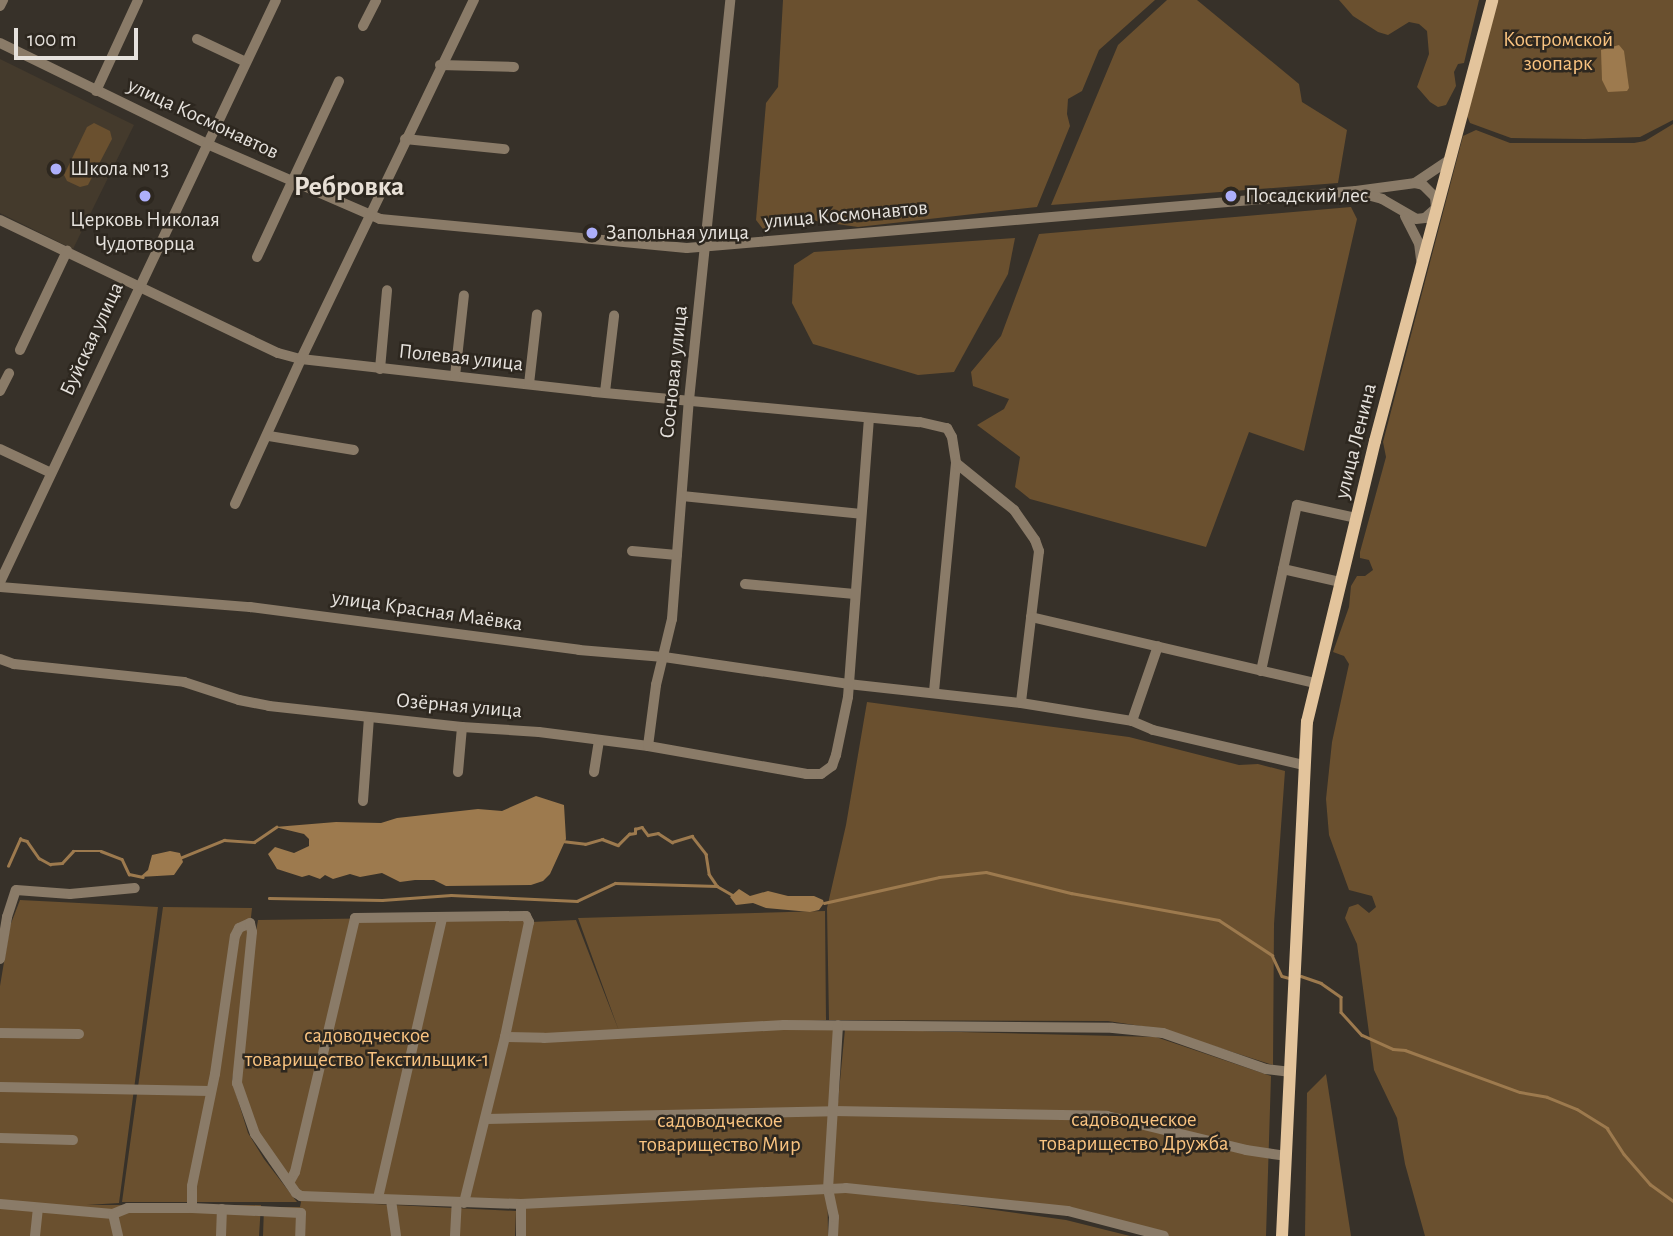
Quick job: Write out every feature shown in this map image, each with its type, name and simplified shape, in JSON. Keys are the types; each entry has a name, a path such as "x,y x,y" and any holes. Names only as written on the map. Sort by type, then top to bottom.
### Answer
{"main road":[{"name":"улица Ленина","path":"1282,1236 1303,765 1315,683 1448,160 1492,0"}],"street":[{"path":"0,6 3,0"},
{"path":"96,91 138,0"},
{"name":"Буйская улица","path":"0,585 276,0"},
{"path":"363,26 376,0"},
{"path":"235,504 440,65 474,0"},
{"name":"Сосновая улица","path":"648,746 656,685 672,619 727,0"},
{"path":"197,40 246,62"},
{"name":"улица Космонавтов","path":"0,43 207,144 371,216 392,221 705,247 1356,191 1415,183"},
{"path":"440,65 514,67"},
{"path":"257,257 339,81"},
{"path":"405,139 505,149"},
{"path":"1415,183 1448,160"},
{"path":"1356,191 1382,199 1416,219 1425,218 1436,208 1430,190 1415,183"},
{"path":"1398,208 1413,226 1419,243 1421,265"},
{"name":"Полевая улица","path":"0,219 278,353 301,359 869,419 920,422 947,428 952,437 956,463"},
{"path":"20,350 67,251"},
{"path":"380,369 387,290"},
{"path":"455,376 464,295"},
{"path":"529,384 537,314"},
{"path":"605,392 614,316"},
{"path":"0,391 9,373"},
{"path":"848,684 869,419"},
{"path":"269,436 354,450"},
{"path":"0,449 51,473"},
{"path":"956,463 1014,510 1035,540 1039,551 1021,703"},
{"path":"934,692 956,463"},
{"path":"682,496 861,514"},
{"path":"1261,671 1297,505 1356,518"},
{"path":"632,551 677,555"},
{"path":"1283,569 1340,582"},
{"path":"745,584 855,594"},
{"name":"улица Красная Маёвка","path":"0,585 238,606 579,650 664,657 848,684 1021,703 1132,721 1153,730 1303,765"},
{"path":"1031,617 1315,683"},
{"path":"1132,721 1158,646"},
{"name":"Озёрная улица","path":"0,659 14,664 184,682 239,700 369,717 648,746 806,774 821,774 832,766 848,697 848,684"},
{"path":"363,801 369,717"},
{"path":"458,772 462,727"},
{"path":"594,772 599,740"},
{"path":"0,960 7,918 16,890 70,894 135,888"},
{"path":"290,1181 295,1172 355,918 417,915 442,918 528,918 505,1037 486,1119 460,1203 455,1236"},
{"path":"378,1198 442,918"},
{"path":"192,1208 192,1186 209,1091 215,1074 235,936 239,928 250,923 252,932 238,1044 237,1083 255,1134 278,1169 301,1196 521,1203 846,1188 1007,1203 1068,1212 1164,1236"},
{"path":"833,1236 834,1217 828,1189 838,1025"},
{"path":"505,1037 544,1038 838,1025 1146,1030 1266,1069 1289,1072"},
{"path":"0,1033 79,1034"},
{"path":"0,1087 209,1091"},
{"path":"486,1119 833,1111 1107,1116 1247,1150 1286,1156"},
{"path":"0,1138 74,1140"},
{"path":"391,1200 396,1236"},
{"path":"521,1203 521,1236"},
{"path":"0,1204 113,1214 128,1208 301,1213 300,1236"},
{"path":"35,1236 38,1208"},
{"path":"222,1209 222,1236"},
{"path":"113,1214 118,1236"}],"shaded area":[{"path":"1619,45 1624,51 1629,88 1627,91 1608,92 1602,80 1601,50"},
{"name":"Школа № 13","path":"0,59 134,125 73,249 0,213"},
{"path":"536,796 564,805 566,839 550,874 543,881 531,885 446,886 434,880 400,882 382,873 360,877 350,874 333,879 325,875 320,879 309,875 302,877 277,869 268,854 275,847 294,853 309,846 309,839 304,834 275,827 336,822 381,823 397,818 478,809 502,811"},
{"path":"170,851 180,853 183,862 174,875 140,877 148,870 152,855"},
{"path":"739,889 750,896 768,891 788,896 814,896 824,903 819,910 810,912 766,908 753,903 736,905 730,897"}],"green space":[{"path":"783,0 1155,0 1099,50 1082,91 1068,99 1067,114 1070,126 1037,207 858,227 780,216 774,226 763,229 756,220 766,103 778,87"},
{"path":"1167,0 1197,0 1299,84 1302,102 1347,130 1338,183 1051,205 1118,45"},
{"path":"1339,0 1479,0 1464,63 1458,64 1454,72 1456,86 1446,105 1438,107 1417,87 1429,54 1427,31 1419,24 1409,22 1388,35 1378,32 1353,16"},
{"name":"Костромской зоопарк","path":"1498,0 1673,0 1673,120 1640,137 1585,139 1511,138 1470,123 1467,116"},
{"path":"94,123 110,131 112,139 88,185 80,187 67,181 64,175 87,127"},
{"path":"1673,124 1673,1236 1425,1236 1405,1164 1397,1118 1374,1070 1357,944 1345,918 1349,907 1358,904 1369,913 1376,907 1372,896 1349,890 1329,835 1326,799 1332,742 1349,664 1344,656 1333,652 1349,607 1351,586 1357,576 1365,576 1373,570 1369,560 1360,558 1360,552 1386,457 1383,442 1463,136 1476,130 1510,143 1634,143 1645,141"},
{"path":"1351,207 1357,219 1304,451 1249,432 1206,547 1030,499 1015,487 1020,457 977,425 1004,409 1009,399 973,386 971,372 1001,336 1039,234"},
{"path":"1015,238 1008,274 954,372 918,375 813,344 792,303 794,265 814,252"},
{"path":"867,702 1129,737 1239,765 1258,764 1285,771 1274,924 1273,1065 1161,1029 1108,1021 829,1020 827,908 846,825"},
{"path":"20,900 158,907 119,1203 87,1205 261,1205 259,1236 0,1236 0,986 10,926"},
{"path":"163,907 252,908 238,1037 258,920 532,916 531,922 576,920 619,1031 578,918 825,911 826,1020 662,1029 834,1028 827,1156 828,1236 524,1236 525,1208 353,1203 516,1211 515,1236 263,1236 264,1207 300,1207 301,1202 269,1163 233,1075 232,1081 248,1133 264,1159 297,1202 122,1202"},
{"name":"садоводческое товарищество Дружба","path":"845,1029 1156,1037 1271,1076 1266,1236 1159,1236 1067,1215 830,1185"},
{"path":"1326,1074 1351,1236 1305,1236 1307,1093"},
{"path":"830,1187 1066,1220 1130,1236 830,1236"}],"waterway":[{"path":"180,858 224,840 254,842 276,827"},
{"path":"562,841 585,844 602,839 618,845 629,834 635,833 635,829 642,827 648,835 658,833 672,842 692,836 706,854 709,874 717,886 734,896"},
{"path":"8,866 20,839 27,841 39,858 50,864 62,863 73,851 101,851 122,859 129,874 143,877"},
{"path":"824,903 939,877 986,872 1071,893 1219,920 1272,955 1282,976 1289,978"},
{"path":"269,898 382,900 451,895 577,901 615,883 717,886"},
{"path":"1301,976 1321,983 1341,997 1341,1012 1362,1035 1393,1049 1405,1050 1520,1092 1547,1097 1577,1109 1607,1128 1624,1154 1650,1184 1673,1201"}],"place":[{"name":"Школа № 13","path":"56,169"},
{"name":"Церковь Николая Чудотворца","path":"145,196"},
{"name":"Посадский лес","path":"1231,196"},
{"name":"Запольная улица","path":"592,233"}],"district":[{"name":"Ребровка","path":"349,187"}],"park label":[{"name":"садоводческое товарищество Текстильщик-1","path":"367,1048"},
{"name":"садоводческое товарищество Мир","path":"720,1133"}]}
